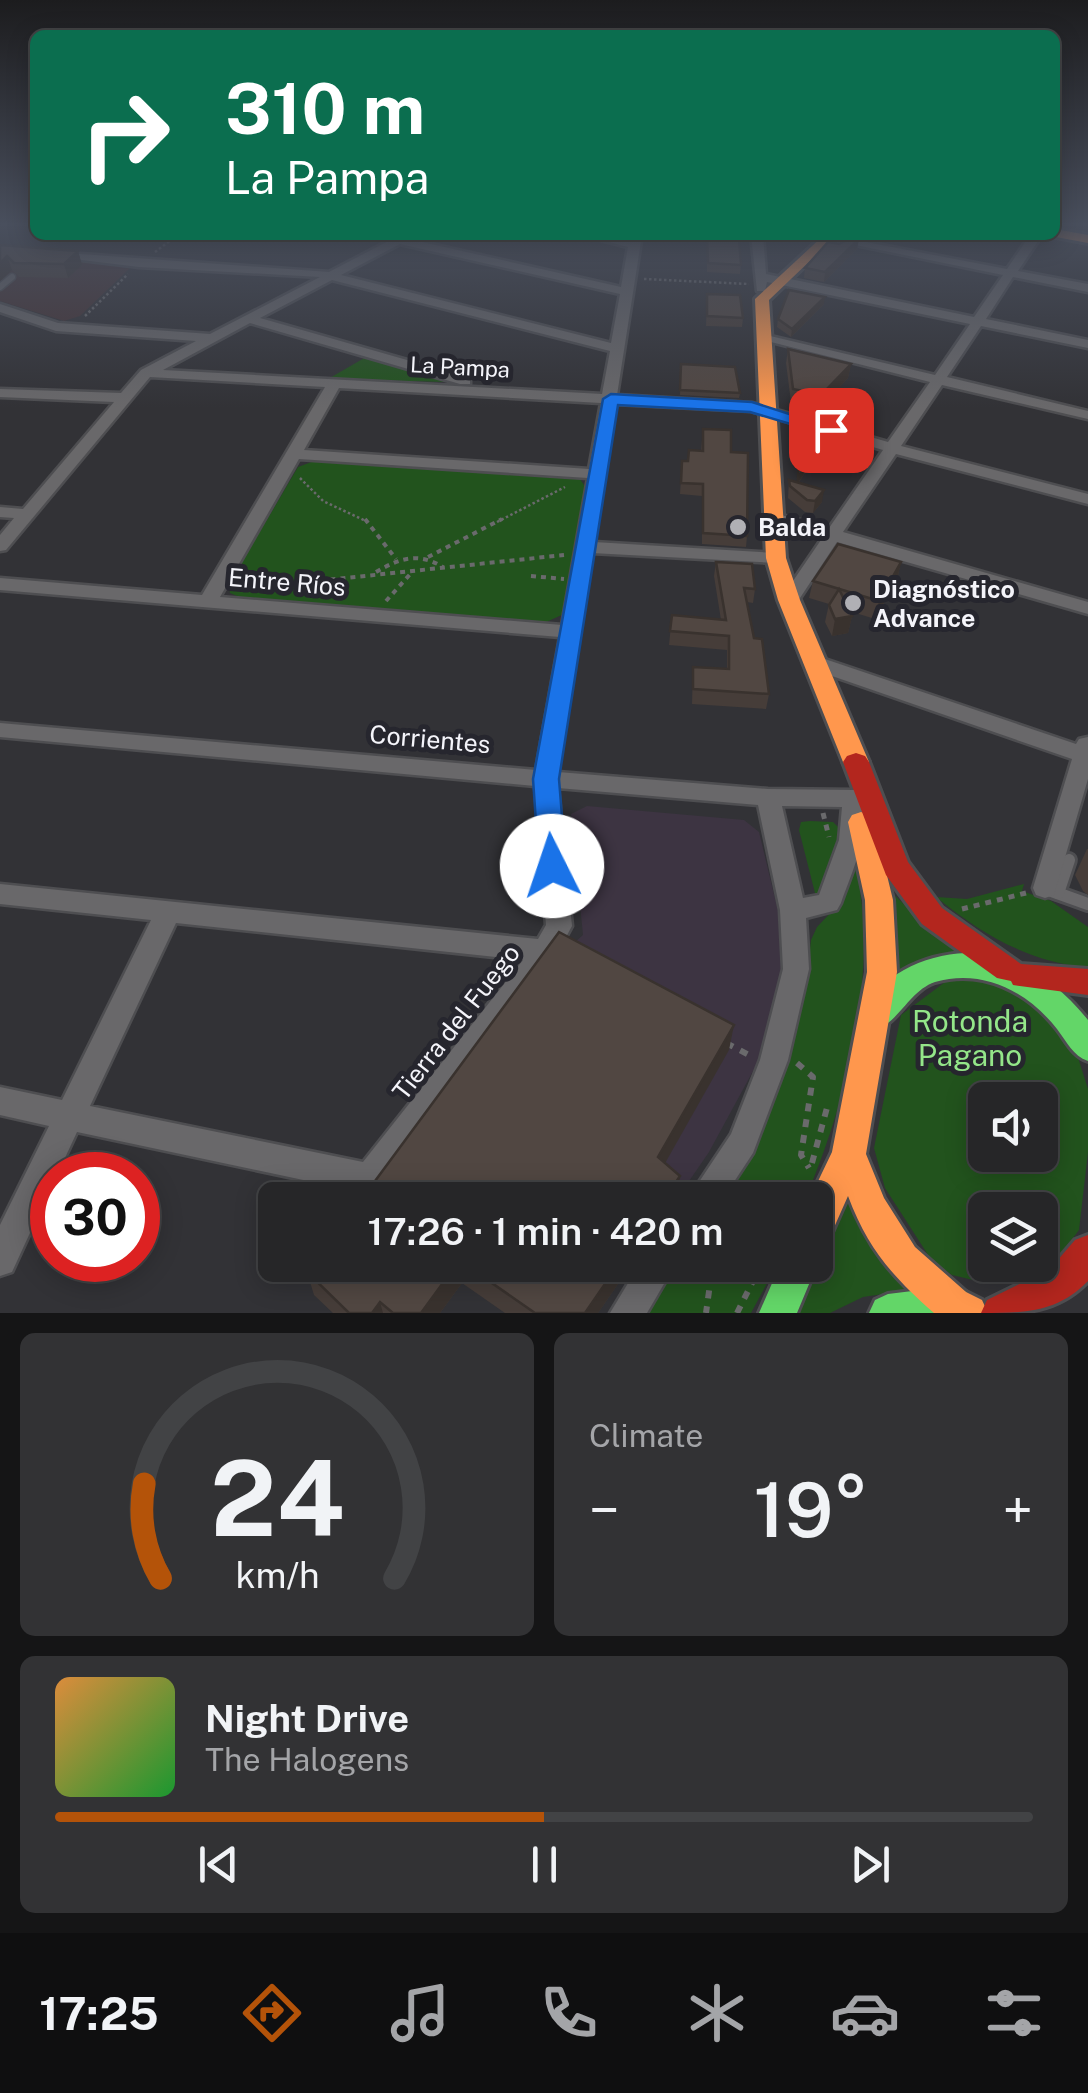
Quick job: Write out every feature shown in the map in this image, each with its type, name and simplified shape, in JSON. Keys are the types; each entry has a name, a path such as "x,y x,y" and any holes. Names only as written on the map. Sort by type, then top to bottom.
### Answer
{"main road":[{"path":"766,286 776,558 813,662 849,753 861,769 896,867 932,916 1016,972 1072,1020 1088,1047"},
{"path":"834,1184 849,1154 882,972 872,857 846,766 849,753"},
{"path":"876,1016 917,976 942,968 978,965 1088,982"},
{"path":"849,1154 871,1210 902,1260 961,1309"},
{"path":"1000,1313 1062,1282 1088,1252"},
{"path":"778,1313 792,1282"},
{"path":"888,1313 961,1309"}],"street":[{"path":"0,546 146,373 308,286"},
{"path":"369,286 619,349"},
{"name":"Tierra del Fuego","path":"70,1115 370,1179 546,951 559,926 546,779 628,286"},
{"path":"768,286 1088,344"},
{"path":"789,600 1001,286"},
{"path":"0,308 70,330 208,338"},
{"path":"246,318 503,392"},
{"path":"766,340 1088,415"},
{"name":"La Pampa","path":"146,373 752,407 1088,499"},
{"path":"209,600 335,383"},
{"path":"0,393 126,398"},
{"path":"294,454 598,474"},
{"path":"0,512 27,514"},
{"path":"774,518 1088,608"},
{"path":"584,550 776,558"},
{"name":"Entre Ríos","path":"0,584 570,632"},
{"path":"813,662 1087,751 1052,891"},
{"name":"Corrientes","path":"0,730 768,797 854,799"},
{"path":"715,1182 742,1143 774,1060 796,968 793,910 768,797"},
{"path":"793,910 828,902 851,840 854,799"},
{"path":"0,894 546,951"},
{"path":"0,1260 168,912"},
{"path":"0,1102 70,1115"},
{"path":"626,1313 647,1282"}],"lane":[{"path":"1069,860 1052,891 1088,904"}],"path":[{"path":"70,330 116,286"},
{"path":"294,454 299,478 314,495 367,520 396,560"},
{"path":"371,576 396,560 428,557 598,474"},
{"path":"209,600 236,590 584,550"},
{"path":"428,557 443,568"},
{"path":"378,616 413,571"},
{"path":"531,576 578,580"},
{"path":"819,798 831,846 843,862"},
{"path":"932,916 1052,891"},
{"path":"714,1037 746,1055 798,1063 812,1077 800,1154 810,1169 834,1184"},
{"path":"804,1182 830,1096"},
{"path":"706,1313 710,1282"},
{"path":"737,1313 752,1282"}],"shaded area":[{"path":"0,286 111,286 80,316 64,321 0,301"},
{"path":"587,806 744,820 759,832 780,919 782,969 765,1049 688,1182 396,1182 558,957 583,935 571,814"}],"green space":[{"path":"366,357 445,380 447,382 328,379"},
{"path":"317,460 580,479 586,488 564,614 544,623 242,598 230,593 229,584 298,467"},
{"path":"801,822 833,822 841,830 842,841 822,896 815,893 799,830"},
{"path":"854,859 864,945 862,989 847,1076 812,1182 723,1182 807,974 811,940 817,927 837,906"},
{"path":"1024,884 1022,891 1051,901 1088,927 1088,968 1045,959 1007,944 936,897 967,899"},
{"name":"Rotonda Pagano","path":"894,895 936,933 956,945 955,953 934,957 896,975"},
{"name":"Rotonda Pagano","path":"949,979 1009,981 1075,1048 1088,1089 1088,1152 1079,1230 1058,1255 1058,1192 968,1192 968,1279 952,1275 932,1261 885,1188 874,1148 901,1015"},
{"path":"845,1196 910,1290 863,1297 830,1313 795,1313 811,1282 833,1282 833,1229"},
{"path":"660,1282 768,1282 751,1313 649,1313 648,1300"}],"building":[{"path":"789,290 825,297 792,329 778,319"},
{"path":"707,294 740,295 743,318 707,316"},
{"path":"788,349 851,364 821,395 793,389"},
{"path":"681,364 735,367 740,393 680,390"},
{"path":"793,425 817,428 808,438 821,442 798,478 800,442 794,440"},
{"path":"703,429 731,430 731,452 748,453 747,536 703,533 703,484 681,483 682,461 688,461 689,450 703,451"},
{"path":"789,480 824,490 815,501 807,500 790,486"},
{"path":"838,544 901,562 879,601 813,581"},
{"path":"716,562 752,564 755,589 744,588 754,638 762,639 769,694 693,689 693,667 729,669 729,636 670,631 672,615 726,620"},
{"path":"839,589 852,616 835,619 829,605"},
{"path":"559,932 734,1025 658,1157 680,1176 676,1182 374,1182"},
{"path":"317,1282 444,1282 421,1313 393,1313 380,1302 372,1313 349,1313"},
{"path":"490,1282 606,1282 585,1313 535,1313"}],"traffic: fast":[{"path":"876,1016 903,986 920,975 953,967 987,968 1005,972 1038,989 1065,1015 1088,1047"},
{"path":"778,1313 792,1282"},
{"path":"888,1313 953,1305"}],"traffic: slow":[{"path":"776,286 762,299 776,558 789,600 856,762"},
{"path":"861,822 879,900 882,972 849,1154 871,1210 902,1260 953,1305 969,1313"},
{"path":"833,1189 849,1154"}],"traffic: jam":[{"path":"856,762 896,867 932,916 1008,969"},
{"path":"1024,976 1088,982"},
{"path":"1000,1313 1063,1282 1088,1253"}],"place":[{"name":"Balda","path":"738,527"},
{"name":"Diagnóstico Advance","path":"853,603"}],"route":[{"path":"552,866 546,779 611,399 752,407 831,430"}]}
